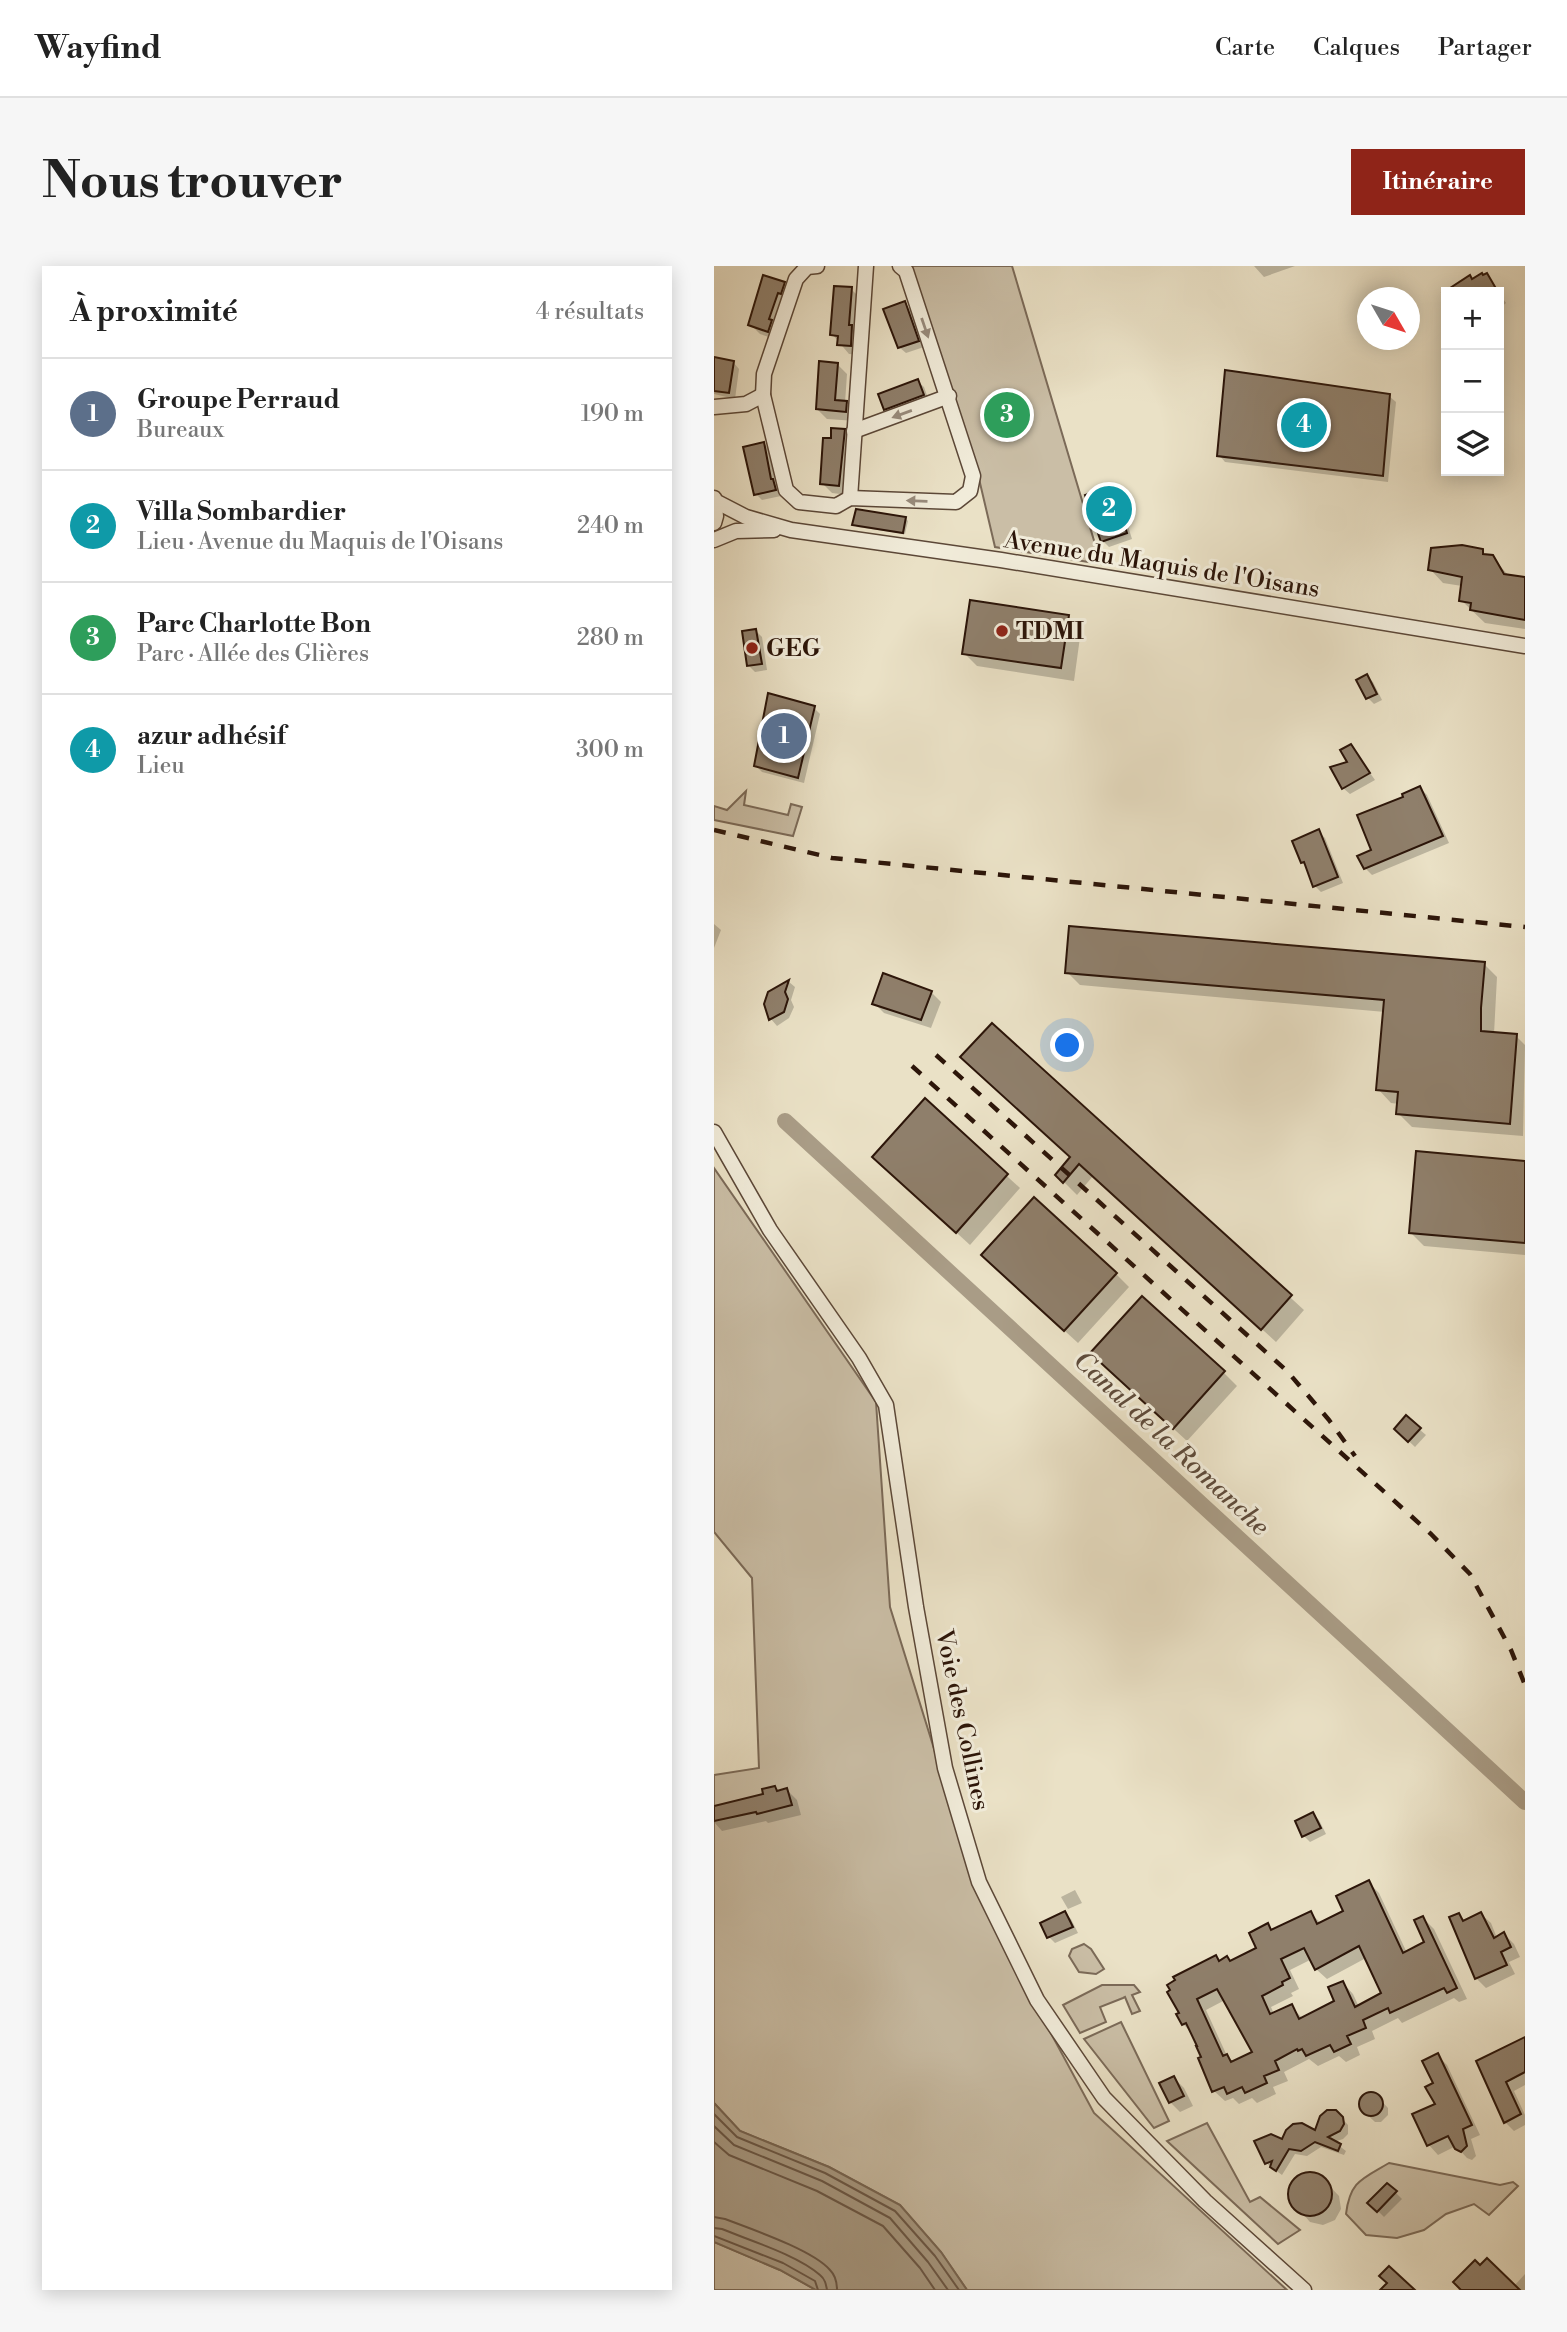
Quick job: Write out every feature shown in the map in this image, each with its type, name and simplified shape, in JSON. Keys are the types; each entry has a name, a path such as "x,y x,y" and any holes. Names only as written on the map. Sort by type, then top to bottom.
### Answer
{"street":[{"path":"817,266 807,267 796,279 764,374 763,395 786,491 799,502 836,506 850,498 956,502 970,491 973,476 906,271 900,266"},
{"path":"850,498 866,266"},
{"path":"714,407 746,404 763,395"},
{"path":"854,431 949,396"},
{"path":"714,523 715,499"},
{"name":"Avenue du Maquis de l'Oisans","path":"715,499 746,517 791,530 1001,560 1525,646"},
{"name":"Avenue du Maquis de l'Oisans","path":"714,540 736,531 791,530"},
{"name":"Voie des Collines","path":"714,1132 771,1230 859,1357 887,1405 916,1607 945,1768 979,1882 1037,2000 1104,2098 1205,2201 1304,2290"}],"shaded area":[{"path":"908,266 1012,266 1101,564 995,547 980,483"},
{"path":"746,791 744,805 788,815 791,804 802,807 793,836 714,820 714,806 727,810"},
{"path":"714,1168 876,1402 890,1607 963,1842 1001,1941 1094,2113 1287,2290 967,2290 941,2252 900,2205 829,2167 740,2131 714,2103 714,1775 759,1768 752,1578 714,1532"},
{"path":"1084,1944 1091,1949 1104,1969 1096,1974 1079,1972 1069,1956 1072,1949"},
{"path":"1102,1985 1134,1985 1140,1992 1132,1995 1140,2011 1132,2014 1125,1997 1100,2007 1106,2022 1080,2033 1063,2005"},
{"path":"1121,2022 1169,2121 1154,2128 1084,2039"},
{"path":"1207,2123 1250,2202 1260,2197 1300,2230 1278,2244 1167,2141"},
{"path":"1389,2163 1500,2185 1513,2182 1518,2186 1489,2215 1474,2204 1446,2214 1424,2230 1397,2238 1366,2235 1346,2214 1348,2203 1359,2182"},
{"path":"714,2242 780,2270 816,2290 714,2290"}],"water":[{"path":"714,2103 740,2131 829,2167 900,2205 941,2252 967,2290 816,2290 780,2270 714,2242"}],"building":[{"path":"1487,273 1495,287 1452,287 1470,275 1472,279"},
{"path":"763,275 785,282 769,319 772,320 768,332 748,325"},
{"path":"834,286 852,287 849,325 852,325 851,346 837,345 838,336 830,335"},
{"path":"905,301 919,341 898,348 883,309"},
{"path":"714,357 734,361 729,393 714,391"},
{"path":"819,361 838,363 835,400 847,401 846,412 816,409"},
{"path":"1225,370 1390,394 1383,476 1217,456"},
{"path":"918,379 924,395 884,410 878,394"},
{"path":"831,428 845,429 839,486 820,484 823,438 831,438"},
{"path":"764,442 771,479 776,490 754,495 743,447"},
{"path":"1112,485 1127,533 1101,542 1085,495"},
{"path":"856,509 906,517 903,533 852,525"},
{"path":"1462,545 1483,549 1483,554 1493,555 1504,574 1525,577 1525,620 1470,610 1471,603 1459,601 1462,577 1428,570 1431,548"},
{"path":"970,600 1069,615 1061,668 962,654"},
{"name":"GEG","path":"756,629 762,664 747,666 742,631"},
{"path":"1367,674 1377,694 1366,699 1356,680"},
{"path":"768,693 815,706 798,778 754,766"},
{"path":"1351,744 1370,773 1342,789 1330,767 1347,762 1340,750"},
{"path":"1420,786 1443,836 1364,869 1357,856 1371,850 1357,815 1403,797 1402,794"},
{"path":"1319,829 1338,877 1313,887 1304,862 1301,863 1292,841"},
{"path":"1069,926 1485,962 1481,1031 1517,1034 1510,1124 1396,1114 1398,1092 1376,1090 1384,1000 1065,973"},
{"path":"883,973 932,991 921,1020 872,1004"},
{"path":"789,980 784,1012 769,1020 764,1004 768,992"},
{"path":"992,1023 1292,1295 1261,1330 1079,1164 1063,1183 1055,1175 1070,1157 960,1057"},
{"path":"925,1098 1008,1174 956,1233 872,1157"},
{"path":"1416,1151 1525,1161 1525,1243 1409,1233"},
{"path":"1034,1197 1117,1273 1064,1331 981,1255"},
{"path":"1142,1296 1225,1371 1173,1429 1090,1353"},
{"path":"1406,1415 1421,1428 1408,1442 1394,1429"},
{"path":"775,1786 777,1791 787,1788 792,1805 714,1821 714,1806 763,1794 762,1789"},
{"path":"1313,1812 1321,1828 1302,1837 1295,1821"},
{"path":"1369,1880 1403,1953 1424,1942 1414,1920 1423,1916 1457,1988 1447,1993 1444,1988 1390,2013 1388,2008 1363,2020 1366,2028 1347,2036 1351,2044 1334,2052 1330,2045 1306,2056 1302,2049 1297,2049 1275,2061 1279,2070 1264,2076 1267,2083 1245,2093 1242,2087 1227,2094 1224,2087 1212,2092 1198,2058 1201,2057 1197,2046 1186,2023 1182,2025 1176,2014 1179,2013 1167,1992 1170,1990 1167,1985 1175,1980 1173,1977 1216,1955 1219,1961 1227,1956 1230,1961 1256,1948 1249,1933 1268,1923 1271,1930 1311,1911 1317,1924 1343,1911 1336,1896","holes":["1359,1946 1381,1993 1355,2007 1343,1981 1328,1987 1334,2001 1299,2019 1292,2004 1270,2014 1262,1996 1283,1985 1282,1982 1290,1978 1281,1959 1304,1948 1315,1970","1217,1989 1252,2052 1231,2062 1227,2054 1223,2056 1197,1999"]},
{"path":"1065,1911 1073,1927 1047,1938 1040,1923"},
{"path":"1481,1912 1494,1938 1504,1932 1511,1947 1501,1952 1507,1965 1475,1979 1449,1917 1459,1913 1463,1921"},
{"path":"1525,2037 1525,2072 1506,2082 1521,2114 1504,2123 1476,2061"},
{"path":"1438,2053 1472,2125 1463,2129 1467,2146 1461,2152 1455,2149 1448,2136 1427,2146 1412,2114 1435,2104 1425,2087 1433,2083 1422,2061"},
{"path":"1174,2076 1184,2096 1169,2103 1159,2083"},
{"path":"1371,2092 1380,2095 1383,2104 1380,2113 1371,2116 1362,2113 1359,2104 1362,2095"},
{"path":"1327,2110 1336,2110 1343,2117 1344,2124 1340,2131 1328,2137 1341,2144 1338,2151 1315,2142 1301,2151 1289,2149 1276,2171 1270,2167 1272,2161 1265,2164 1254,2141 1271,2134 1282,2139 1293,2124 1302,2123 1315,2130 1320,2116"},
{"path":"1310,2172 1325,2179 1332,2194 1325,2209 1310,2216 1295,2209 1288,2194 1295,2179"},
{"path":"1387,2183 1397,2191 1377,2212 1367,2203"},
{"path":"1487,2258 1520,2290 1461,2290 1453,2282 1475,2260 1480,2265"},
{"path":"1389,2266 1415,2290 1380,2290 1387,2283 1379,2276"}],"waterway":[{"name":"Canal de la Romanche","path":"785,1121 1525,1802"}],"railway":[{"path":"714,830 832,858 1525,927"},
{"path":"936,1055 1287,1371 1329,1420 1355,1456"},
{"path":"912,1066 1431,1534 1470,1574 1511,1650 1525,1685"}],"place":[{"name":"Parc Charlotte Bon","path":"1007,415"},
{"name":"azur adhésif","path":"1304,425"},
{"name":"Villa Sombardier","path":"1109,509"},
{"name":"TDMI","path":"1002,631"},
{"name":"GEG","path":"752,648"},
{"name":"Groupe Perraud","path":"784,736"}]}
